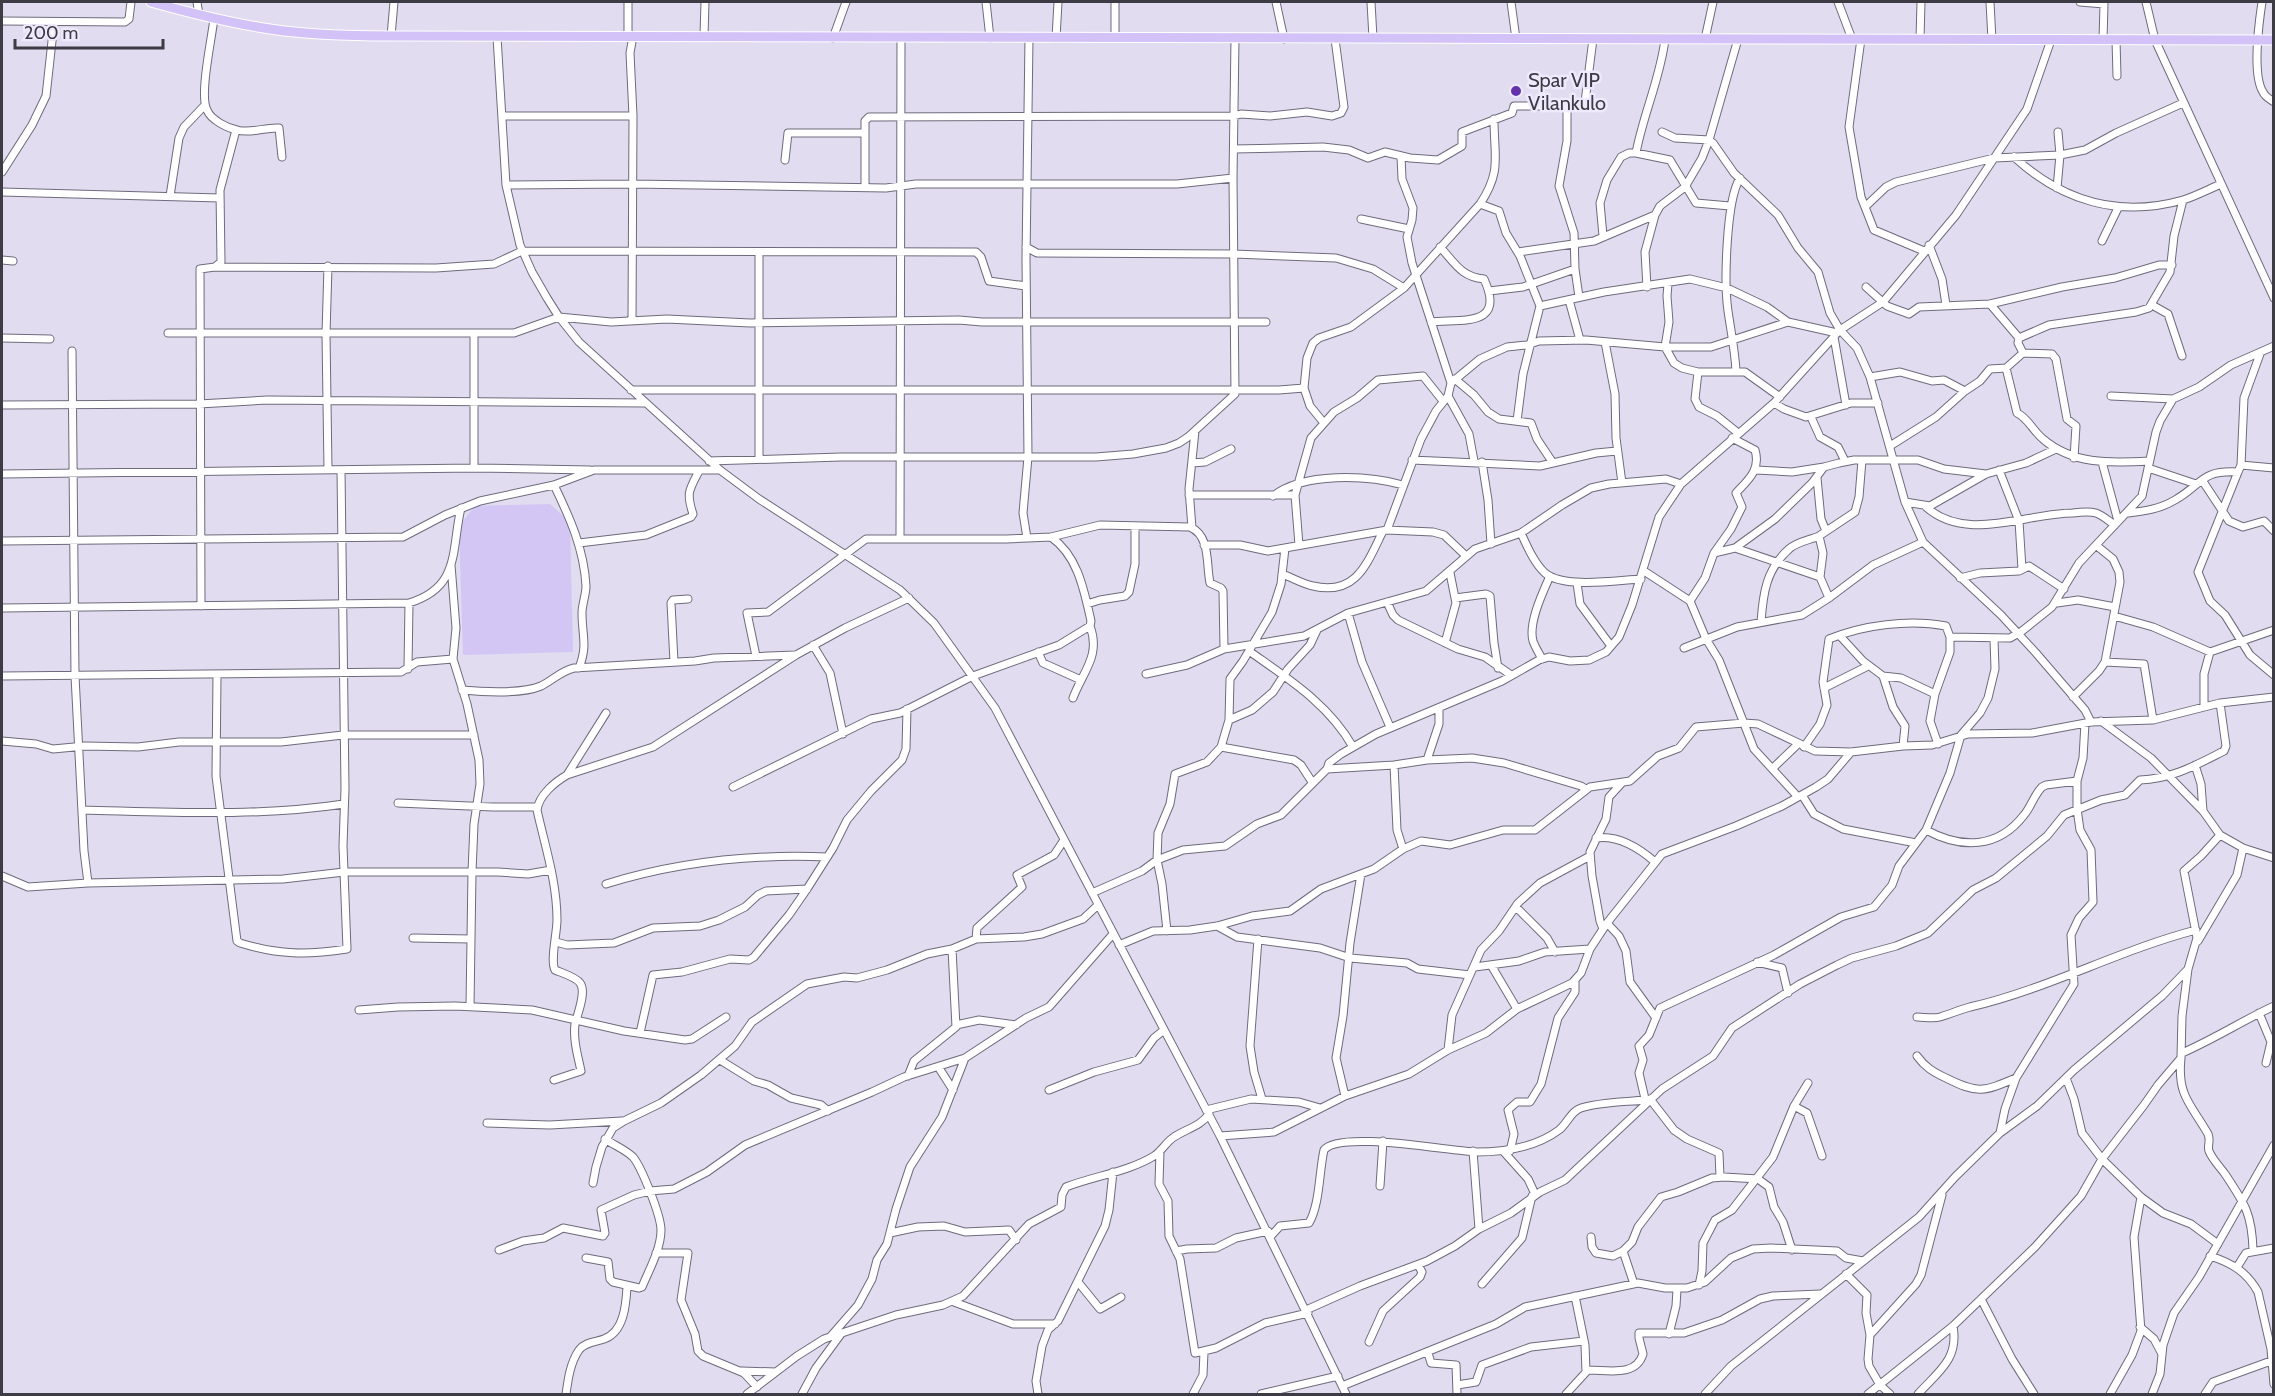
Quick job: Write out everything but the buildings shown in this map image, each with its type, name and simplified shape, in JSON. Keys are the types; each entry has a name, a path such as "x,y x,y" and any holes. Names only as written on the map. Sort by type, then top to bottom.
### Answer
{"main road":[{"path":"151,2 199,15 272,30 334,35 2274,40"}],"street":[{"path":"2,21 125,22 129,19 131,2"},
{"path":"197,2 199,15"},
{"path":"391,36 394,2"},
{"path":"628,2 633,116 632,321"},
{"path":"704,36 705,2"},
{"path":"833,38 846,2"},
{"path":"986,2 990,38"},
{"path":"1056,38 1058,2"},
{"path":"1114,2 1115,37"},
{"path":"1276,2 1284,39"},
{"path":"1371,2 1373,38"},
{"path":"1511,2 1516,39"},
{"path":"1705,39 1713,2"},
{"path":"1838,2 1857,39 1849,127 1860,197 1876,232 1926,248 1942,279 1946,305"},
{"path":"1920,39 1921,2"},
{"path":"1990,2 1992,40"},
{"path":"2080,2 2104,4 2103,40"},
{"path":"2146,2 2155,40 2274,298"},
{"path":"2262,2 2257,40 2259,81 2262,91 2272,100"},
{"path":"214,18 205,82 205,105 212,118 236,130 255,131 279,128 282,157"},
{"path":"2,172 32,125 46,96 54,23"},
{"path":"497,37 506,185 522,251 559,317 579,342 720,470 759,499 909,597 934,622 995,708 1208,1112 1270,1234 1346,1395"},
{"path":"900,538 901,38"},
{"path":"1027,538 1023,513 1028,457 1026,247 1029,38"},
{"path":"709,461 1096,457 1166,448 1188,437 1232,399 1236,389 1233,178 1235,39"},
{"path":"865,187 865,121 869,117 1234,116 1241,114 1270,116 1307,112 1332,116 1341,113 1344,107 1335,39"},
{"path":"1234,149 1323,147 1349,150 1368,159 1385,152 1416,159 1441,159 1462,146 1462,132 1512,113 1514,106 1582,106 1586,102 1593,39"},
{"path":"1636,153 1642,124 1664,51 1665,39"},
{"path":"1647,287 1645,261 1655,215 1660,206 1685,187 1702,158 1738,39"},
{"path":"1092,893 1142,871 1156,860 1183,850 1225,846 1257,824 1281,815 1327,769 1329,763 1390,727 1439,708 1542,659 1549,657 1570,661 1588,660 1606,652 1618,637 1641,579 1659,517 1681,484 1777,400 1837,333 1883,302 1961,208 2027,109 2051,40"},
{"path":"2116,40 2116,76"},
{"path":"1865,207 1886,187 1896,182 1994,158 2085,150 2116,133 2183,103"},
{"path":"170,196 179,138 184,127 205,105"},
{"path":"1567,107 1567,141 1559,186 1575,244 1575,269 1579,297"},
{"path":"501,116 633,116"},
{"path":"1324,423 1310,406 1304,388 1307,358 1313,343 1319,338 1358,322 1404,288 1480,204 1489,190 1496,169 1494,119"},
{"path":"221,265 221,182 236,130"},
{"path":"1662,132 1675,138 1709,141 1715,145 1740,178 1778,215 1798,248 1818,272 1837,333 1845,405"},
{"path":"2057,188 2060,154 2058,132"},
{"path":"786,160 788,133 865,133"},
{"path":"1603,236 1600,203 1607,180 1621,157 1629,153 1670,160 1696,203 1730,206"},
{"path":"1401,156 1402,179 1413,208 1407,237 1415,275 1453,381 1474,395 1488,412 1499,419 1530,423 1537,439 1553,463"},
{"path":"2014,157 2028,170 2057,188 2086,200 2118,208 2142,207 2183,200 2221,184"},
{"path":"506,185 633,184 886,188 916,184 1177,184 1233,178"},
{"path":"1736,371 1727,288 1730,206 1733,192 1740,178"},
{"path":"2,192 220,198"},
{"path":"2019,338 2049,325 2136,312 2152,305 2172,265 2174,236 2183,200"},
{"path":"1480,204 1499,211 1506,233 1518,252 1540,306 1523,374 1517,421"},
{"path":"2102,241 2118,208"},
{"path":"1518,252 1575,244 1603,236 1655,215"},
{"path":"1362,219 1409,229"},
{"path":"1026,247 1037,253 1234,254 1342,259 1373,269 1404,288"},
{"path":"1431,322 1484,317 1490,309 1489,291 1484,279 1473,279 1465,274 1440,247"},
{"path":"201,606 199,404 201,267 221,265 436,268 494,264 522,251 975,252 981,257 988,280 1026,286"},
{"path":"759,252 759,459"},
{"path":"1026,259 1037,253"},
{"path":"2,260 13,261"},
{"path":"1866,287 1887,306 1905,314 1919,307 1990,304 2062,287 2115,278 2159,265 2172,265"},
{"path":"328,266 326,334 328,470"},
{"path":"1489,291 1523,287 1575,269"},
{"path":"1540,306 1579,297 1682,280 1697,280 1727,288 1767,307 1788,322 1837,333 1857,348 1870,377 1905,502 1923,542 2001,615 2073,697 2088,722 2077,781 2077,809 2080,830 2091,850 2094,898 2091,906 2079,918 2071,935 2074,984 2016,1078 2005,1109 2000,1133"},
{"path":"1668,284 1669,322 1665,347 1674,363 1682,368 1698,372 1736,371 1749,374 1791,412 1811,417 1845,405 1878,403"},
{"path":"1569,300 1580,340"},
{"path":"1990,304 2019,338 2018,344 2023,352"},
{"path":"2152,305 2168,314 2182,356"},
{"path":"168,333 514,333 559,317 610,322 667,319 759,323 1266,322"},
{"path":"1282,574 1314,586 1334,588 1352,581 1365,566 1385,530 1425,430 1445,399 1453,381 1480,359 1507,347 1539,341 1580,340 1665,347 1711,347 1788,322"},
{"path":"474,334 474,468"},
{"path":"2,338 50,339"},
{"path":"1605,342 1615,394 1617,451 1622,483"},
{"path":"2111,396 2173,399 2199,387 2231,366 2274,346"},
{"path":"72,351 75,676 88,883"},
{"path":"1890,446 1936,417 1965,390 1980,381 1990,369 2006,368 2023,352 2052,354 2056,359 2067,419 2076,426 2074,458"},
{"path":"2260,354 2244,398 2240,469 2198,572 2210,601 2225,615 2250,656 2274,675"},
{"path":"2006,368 2017,413 2024,416 2034,431 2056,449 2074,458 2149,464 2199,482 2234,524 2249,526 2264,521 2274,531"},
{"path":"1690,601 1705,578 1714,553 1743,507 1736,493 1756,470 1755,450 1735,436 1717,416 1699,407 1695,399 1698,372"},
{"path":"1870,377 1900,372 1932,381 1944,380 1965,390"},
{"path":"1299,545 1295,495 1308,443 1334,412 1383,378 1423,376 1445,399 1469,434 1488,500 1491,544"},
{"path":"631,390 1280,390 1304,388"},
{"path":"1950,637 2006,639 2018,634 2057,603 2079,563 2142,496 2160,421 2173,399"},
{"path":"2,405 199,404 267,400 646,403"},
{"path":"1811,417 1820,437 1838,447 1845,461"},
{"path":"1192,528 1190,495 1195,431"},
{"path":"1192,462 1205,462 1231,449"},
{"path":"1926,507 1986,474 2026,463 2056,449"},
{"path":"1412,460 1535,466 1596,453 1617,451"},
{"path":"1756,470 1792,472 1845,461 1893,459 1918,460 1944,469 1986,474"},
{"path":"1761,622 1763,590 1789,549 1819,536 1849,518 1858,506 1862,460"},
{"path":"2102,462 2117,523"},
{"path":"1714,553 1735,548 1775,519 1824,467"},
{"path":"2,474 474,468 720,470"},
{"path":"2128,513 2146,511 2175,500 2212,473 2274,468"},
{"path":"217,675 216,776 238,942 278,953 316,954 347,948 344,872 341,470"},
{"path":"2,541 403,537 480,501 554,485 594,470"},
{"path":"1999,470 2019,521 2022,569"},
{"path":"579,543 646,535 691,517 693,514 688,501 688,492 699,471"},
{"path":"1273,496 1298,483 1377,478 1403,484"},
{"path":"1816,478 1821,519 1826,531"},
{"path":"1146,674 1187,665 1224,649 1295,639 1348,613 1426,591 1450,573 1465,555 1475,549 1521,533 1591,488 1666,479 1681,484"},
{"path":"554,485 574,525 579,543 586,587 582,611 585,654 592,667"},
{"path":"1190,495 1295,495"},
{"path":"1905,502 1926,507 1944,520 1965,524 2019,521 2058,513 2091,512 2117,523"},
{"path":"2,608 409,603 429,595 438,588 451,565 461,508"},
{"path":"756,656 747,613 768,612 866,539 1051,537 1100,525 1192,528 1198,532 1208,556 1210,583 1223,591 1224,649"},
{"path":"1087,604 1125,596 1130,592 1135,564 1135,526"},
{"path":"1204,545 1240,545 1268,551 1385,530 1438,533 1465,555"},
{"path":"1521,533 1541,568 1550,576 1578,583 1641,579"},
{"path":"1819,536 1823,553 1820,577 1830,598"},
{"path":"1051,537 1064,549 1078,571 1091,621 1095,648 1073,698"},
{"path":"1684,648 1737,627 1794,618 1830,598 1873,565 1923,542"},
{"path":"2073,697 2105,662 2120,582 2119,572 2113,559 2097,546"},
{"path":"1735,548 1820,577"},
{"path":"1167,931 1162,884 1156,860 1158,833 1170,804 1175,774 1207,762 1221,747 1229,720 1230,680 1272,612 1282,574 1285,549"},
{"path":"451,565 456,628 453,659 480,760 472,872 470,1006"},
{"path":"1960,578 1980,573 2016,572 2027,566 2064,589"},
{"path":"1644,570 1690,601 1706,639 1719,660 1755,749 1764,762 1773,768 1800,796 1814,814 1839,828 1916,843"},
{"path":"1445,643 1455,608 1450,573"},
{"path":"1542,659 1533,642 1533,629 1536,612 1550,576"},
{"path":"1578,583 1580,604 1611,646"},
{"path":"1455,598 1486,594 1490,596 1498,668"},
{"path":"555,1080 581,1071 575,1052 576,1020 581,1010 582,986 579,981 553,967 558,907 537,807 551,786 567,775 653,747 813,645 909,597"},
{"path":"674,662 671,603 673,600 688,599"},
{"path":"2057,603 2078,600 2115,607"},
{"path":"1387,602 1395,618 1445,643 1485,657 1511,675"},
{"path":"408,669 409,603"},
{"path":"1348,613 1362,662 1390,727"},
{"path":"2114,616 2153,627 2210,652 2274,630"},
{"path":"1773,768 1801,745 1824,714 1827,705 1823,675 1829,639 1884,625 1907,622 1946,626 1950,637 1950,656 1935,694 1930,721 1938,744"},
{"path":"733,787 872,719 895,715 907,710 973,676 1065,642 1090,626"},
{"path":"1229,720 1258,706 1273,692 1283,675 1310,645 1317,630"},
{"path":"1840,636 1868,666 1883,676 1901,678 1935,694"},
{"path":"1295,639 1304,653"},
{"path":"1720,1177 1719,1153 1687,1139 1674,1130 1647,1101 1639,1073 1642,1060 1639,1046 1649,1035 1662,1006 1691,995 1774,955 1841,917 1874,907 1892,885 1899,866 1926,830 1950,774 1961,735 1980,713 1988,698 1995,669 1995,639"},
{"path":"813,645 830,673 843,734"},
{"path":"1251,647 1313,698 1344,732 1353,747"},
{"path":"1038,652 1042,663 1081,680"},
{"path":"2204,707 2204,674 2210,652"},
{"path":"579,668 585,654"},
{"path":"462,690 494,693 533,688 541,686 568,669 796,655"},
{"path":"2,676 401,672 417,662 453,659"},
{"path":"2105,662 2145,664 2153,720"},
{"path":"1824,688 1868,666"},
{"path":"1883,676 1893,707 1905,726 1903,746"},
{"path":"1119,945 1146,933 1217,926 1252,916 1290,911 1321,889 1381,865 1403,849 1421,841 1450,844 1503,830 1535,830 1586,789 1604,783 1621,784 1630,781 1658,756 1679,748 1694,728 1744,723 1766,727 1801,745 1824,752 1851,752 1938,744 1961,735 2042,732 2088,722 2153,720 2220,703 2274,698"},
{"path":"1160,1151 1159,1184 1168,1201 1169,1236 1180,1259 1194,1352 1197,1354 1265,1323 1307,1311 1360,1286 1418,1265 1455,1246 1479,1229 1510,1214 1534,1195 1571,1176 1647,1101 1676,1079 1713,1056 1732,1028 1788,993 1852,958 1896,946 1928,933 1937,927 1973,890 1996,878 2047,836 2064,815 2101,800 2122,797 2131,791 2140,780 2156,780 2169,776 2226,749 2220,703"},
{"path":"1427,760 1439,724 1439,708"},
{"path":"640,1033 653,975 682,972 732,958 751,959 783,922 807,889 847,820 871,791 902,760 906,749 907,710"},
{"path":"567,775 606,713"},
{"path":"2101,721 2151,758 2204,811 2220,835 2243,848 2274,858"},
{"path":"2,741 53,748 138,747 179,742 281,742 343,735 474,735"},
{"path":"1221,747 1294,760 1301,765 1312,783"},
{"path":"1220,1136 1274,1132 1345,1096 1408,1074 1448,1050 1486,1033 1517,1009 1575,981 1581,973 1590,949 1605,926 1666,851 1736,826 1800,796 1828,779 1851,752"},
{"path":"1327,769 1472,758 1504,763 1586,789"},
{"path":"1394,765 1397,830 1403,849"},
{"path":"2195,765 2201,784 2204,811"},
{"path":"1926,830 1947,840 1972,843 1992,841 2023,817 2042,787 2077,781"},
{"path":"1621,784 1610,797 1608,812 1590,856 1600,921 1619,936 1626,951 1628,976 1632,987 1644,999 1656,1018"},
{"path":"398,803 537,807"},
{"path":"83,810 220,812 312,809 344,804"},
{"path":"2197,943 2184,870 2201,856 2220,835"},
{"path":"1596,838 1611,838 1627,844 1644,852 1655,862"},
{"path":"976,939 977,928 1022,887 1017,874 1054,855 1064,840"},
{"path":"2243,848 2236,875 2197,943 2188,969 2182,1016 2180,1080 2189,1107 2209,1136 2209,1150 2242,1199 2252,1220 2253,1250"},
{"path":"1448,1050 1452,1015 1481,950 1499,931 1516,907 1540,883 1590,856"},
{"path":"606,884 631,875 682,865 756,858 827,857"},
{"path":"2,876 28,887 88,883 283,879 344,872 528,874 552,870"},
{"path":"1345,1096 1336,1058 1361,874"},
{"path":"556,942 567,945 614,943 653,928 700,926 719,920 744,907 766,891 807,889"},
{"path":"593,1183 596,1167 609,1132 624,1120 662,1103 720,1060 735,1046 752,1022 807,984 844,977 857,978 887,970 927,954 952,949 976,939 1042,934 1083,919 1098,905"},
{"path":"1516,907 1547,938 1555,952"},
{"path":"1217,926 1237,937 1320,948 1350,958 1407,963 1418,969 1470,975"},
{"path":"1917,1017 1941,1017 1989,1003 2074,974 2162,939 2196,930"},
{"path":"498,1250 523,1241 544,1238 563,1228 603,1236 605,1233 601,1210 627,1198 650,1191 669,1190 690,1182 744,1145 908,1076 965,1058 1016,1025 1049,1008 1113,934"},
{"path":"413,938 471,939"},
{"path":"1258,939 1250,1046 1254,1072 1262,1099"},
{"path":"952,949 956,1025"},
{"path":"1475,967 1519,962 1545,952 1590,949"},
{"path":"1757,962 1782,968 1788,993"},
{"path":"1491,965 1517,1009"},
{"path":"1705,1395 1731,1366 1919,1217 1955,1177 2000,1133 2037,1106 2066,1078 2162,996 2188,969"},
{"path":"1507,1151 1514,1134 1508,1110 1516,1102 1530,1102 1541,1084 1558,1018 1575,992 1575,981"},
{"path":"359,1010 470,1006 532,1010 640,1033 688,1040 726,1017"},
{"path":"1868,1395 1953,1326 2035,1247 2081,1196 2102,1159 2181,1055 2274,1006"},
{"path":"2259,1013 2271,1042 2266,1063"},
{"path":"908,1076 914,1061 956,1025 979,1020 1016,1025"},
{"path":"1049,1090 1094,1072 1138,1060 1154,1038 1164,1030"},
{"path":"1917,1056 1926,1068 1966,1089 1984,1090 2016,1078"},
{"path":"831,1336 858,1305 872,1280 877,1260 887,1244 910,1167 937,1126 965,1058"},
{"path":"720,1060 754,1081 768,1085 791,1098 821,1105 828,1111"},
{"path":"939,1068 953,1090"},
{"path":"2066,1078 2082,1133 2102,1159 2141,1197 2163,1213 2191,1224 2218,1244"},
{"path":"1699,1285 1703,1243 1715,1220 1732,1210 1773,1157 1794,1106 1808,1083"},
{"path":"747,1395 813,1345 831,1336 896,1315 954,1302 969,1291 984,1271 1029,1224 1061,1207 1062,1194 1066,1187 1138,1164 1160,1151 1173,1137 1203,1122 1208,1112 1251,1099 1310,1104 1320,1108"},
{"path":"1176,1251 1187,1248 1216,1248 1236,1238 1270,1234 1280,1226 1309,1223 1314,1210 1324,1150 1327,1146 1369,1140 1473,1152 1507,1151 1531,1144 1558,1132 1579,1109 1647,1101"},
{"path":"1794,1106 1807,1113 1822,1156"},
{"path":"487,1123 550,1125 624,1120"},
{"path":"586,1258 608,1262 611,1281 627,1287 642,1287 660,1238 660,1223 650,1191 634,1158 605,1139"},
{"path":"1380,1186 1383,1141"},
{"path":"2152,1395 2160,1374 2165,1339 2174,1313 2196,1282 2274,1145"},
{"path":"1482,1284 1520,1241 1534,1195 1528,1179 1507,1151"},
{"path":"1473,1152 1479,1229"},
{"path":"1038,1395 1036,1382 1042,1346 1048,1330 1055,1324 1078,1282 1107,1219 1113,1172"},
{"path":"1591,1237 1592,1247 1596,1252 1613,1256 1623,1251 1632,1242 1638,1227 1661,1197 1720,1177 1758,1179 1771,1191 1774,1207 1783,1221 1792,1250"},
{"path":"1870,1335 1916,1284 1921,1275 1943,1192"},
{"path":"2110,1395 2140,1335 2134,1237 2141,1197"},
{"path":"890,1233 918,1227 944,1226 965,1232 1009,1230 1016,1239"},
{"path":"1342,1386 1496,1324 1525,1307 1634,1284 1677,1289 1699,1285 1738,1254 1772,1248 1837,1251 1846,1257 1863,1261"},
{"path":"2237,1267 2244,1254 2253,1250 2274,1248"},
{"path":"1623,1251 1634,1284"},
{"path":"656,1253 688,1253 681,1300 698,1351 703,1356 748,1377 757,1387"},
{"path":"2210,1256 2237,1267 2258,1292 2271,1349 2274,1384"},
{"path":"1846,1257 1847,1272 1867,1296 1866,1313 1870,1335 1868,1359 1872,1372 1890,1395"},
{"path":"1369,1342 1383,1311 1420,1277 1422,1272 1418,1265"},
{"path":"1078,1282 1100,1310 1121,1297"},
{"path":"566,1395 569,1375 579,1350 592,1341 605,1339 615,1332 625,1313 627,1287"},
{"path":"1670,1334 1677,1289"},
{"path":"1566,1395 1588,1370 1633,1369 1643,1354 1640,1333 1684,1333 1722,1320 1760,1299 1773,1296 1820,1294"},
{"path":"1575,1296 1584,1341 1586,1372"},
{"path":"1981,1299 2012,1359 2034,1395"},
{"path":"954,1302 1013,1324 1055,1324"},
{"path":"1918,1395 1952,1354 1955,1339 1953,1326"},
{"path":"2140,1327 2154,1339 2162,1354"},
{"path":"802,1395 816,1368 842,1333"},
{"path":"1457,1385 1476,1382 1482,1365 1531,1347 1584,1341"},
{"path":"1193,1395 1203,1375 1204,1352"},
{"path":"1428,1353 1431,1364 1456,1365 1457,1395"},
{"path":"2205,1395 2213,1382 2271,1361"},
{"path":"738,1371 776,1372"},
{"path":"1261,1395 1338,1376"}],"shaded area":[{"path":"550,504 570,522 573,652 463,655 459,526 475,506"}],"place":[{"name":"Spar VIP Vilankulo","path":"1516,91"}]}
